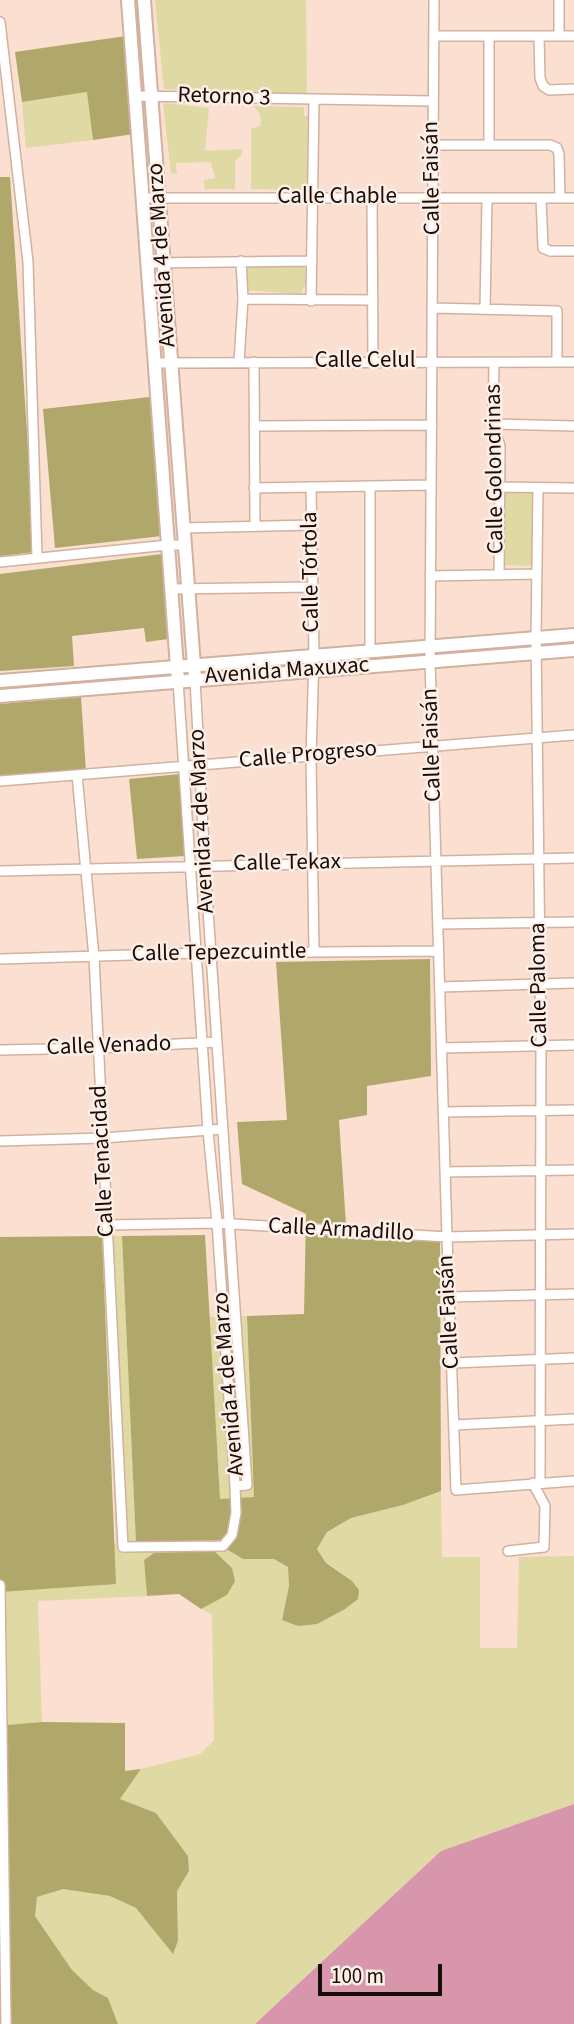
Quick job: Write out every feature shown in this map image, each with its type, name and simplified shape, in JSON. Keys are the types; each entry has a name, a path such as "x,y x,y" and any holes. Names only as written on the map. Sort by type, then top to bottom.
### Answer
{"street":[{"name":"Avenida 4 de Marzo","path":"128,0 235,1486 247,1485 240,1370 189,589 144,0"},
{"name":"Calle Faisán","path":"434,0 430,661 456,1490 536,1483"},
{"path":"559,0 559,36"},
{"path":"0,22 28,262 37,558"},
{"path":"434,36 574,36"},
{"path":"489,37 489,144"},
{"path":"539,37 540,78 543,86 549,90 574,89"},
{"name":"Retorno 3","path":"135,96 432,101"},
{"path":"311,301 314,101"},
{"path":"432,145 550,145 557,148 559,198"},
{"name":"Calle Chable","path":"143,198 574,198"},
{"path":"541,198 543,248 550,251 574,251"},
{"path":"372,199 373,362"},
{"path":"485,309 487,199"},
{"path":"239,362 243,299 241,261"},
{"path":"148,263 312,261"},
{"path":"243,299 373,300"},
{"path":"434,308 557,311 557,362"},
{"path":"254,362 255,525"},
{"name":"Calle Celul","path":"155,363 574,362"},
{"name":"Calle Golondrinas","path":"494,363 493,425 500,446 499,575"},
{"path":"254,426 432,425"},
{"path":"493,425 574,426"},
{"path":"254,488 429,485"},
{"path":"370,486 370,650"},
{"name":"Calle Tórtola","path":"311,487 314,951"},
{"path":"498,487 574,488"},
{"name":"Calle Paloma","path":"536,1483 540,1421 541,1236 539,738 536,638 538,488"},
{"path":"184,528 312,524"},
{"path":"0,562 185,545"},
{"path":"430,576 536,574"},
{"path":"172,589 312,587"},
{"name":"Avenida Maxuxac","path":"0,681 574,635"},
{"name":"Avenida Maxuxac","path":"0,696 574,650"},
{"name":"Calle Progreso","path":"0,782 574,735"},
{"name":"Calle Tenacidad","path":"77,775 94,957 123,1547 223,1546 232,1535 236,1513 235,1486"},
{"name":"Calle Tekax","path":"0,871 574,858"},
{"path":"438,924 574,922"},
{"name":"Calle Tepezcuintle","path":"0,960 197,953 438,951"},
{"path":"440,987 574,983"},
{"name":"Calle Venado","path":"0,1050 217,1042"},
{"path":"442,1048 574,1045"},
{"path":"443,1112 574,1110"},
{"path":"0,1141 103,1138 223,1129"},
{"path":"444,1172 574,1170"},
{"name":"Calle Armadillo","path":"108,1225 217,1223 447,1237 574,1234"},
{"path":"450,1297 574,1294"},
{"path":"222,1309 236,1307"},
{"path":"453,1363 574,1358"},
{"path":"226,1371 240,1370"},
{"path":"455,1425 574,1419"},
{"path":"230,1429 243,1427"},
{"path":"508,1551 544,1547 545,1506 536,1483 574,1481"},
{"path":"0,1585 6,2024"}],"shaded area":[{"path":"155,0 306,0 307,94 164,89"},
{"path":"126,36 134,134 93,140 87,92 22,102 15,52"},
{"path":"88,92 93,140 26,148 22,102"},
{"path":"163,103 209,108 205,151 242,149 242,154 235,161 235,189 205,189 204,180 215,178 211,162 176,163 177,174 171,173"},
{"path":"254,106 304,107 304,116 308,116 307,190 251,189 251,129 261,125 260,114"},
{"path":"0,177 10,177 35,552 0,556"},
{"path":"244,260 304,263 307,286 303,287 302,294 243,290"},
{"path":"150,397 162,536 55,548 43,409"},
{"path":"502,488 535,489 535,564 504,565"},
{"path":"162,554 168,639 146,642 144,628 72,636 74,666 0,671 0,574"},
{"path":"81,697 86,772 0,778 0,704"},
{"path":"180,774 184,856 137,859 129,779"},
{"path":"430,959 431,1076 367,1086 367,1115 339,1120 346,1225 440,1237 441,1491 403,1505 351,1518 327,1532 317,1549 326,1563 352,1581 359,1590 358,1599 317,1624 298,1626 282,1620 289,1586 288,1567 274,1559 243,1559 228,1550 222,1540 136,1543 122,1236 205,1235 220,1499 254,1497 247,1316 304,1314 306,1214 242,1184 237,1122 287,1120 276,962"},
{"path":"102,1236 122,1236 136,1542 223,1540 243,1559 274,1559 288,1566 289,1586 282,1620 352,1581 326,1563 317,1548 327,1532 351,1518 403,1505 441,1491 442,1557 480,1557 480,1648 517,1648 519,1557 574,1556 574,1804 441,1851 255,2024 118,2024 108,1998 93,1991 72,1970 35,1916 37,1897 63,1888 110,1896 136,1908 173,1953 178,1941 177,1891 189,1871 188,1856 156,1813 120,1799 141,1769 200,1754 214,1740 212,1614 201,1609 227,1595 144,1560 147,1596 38,1601 42,1722 6,1725 10,2024 0,2024 0,1592 116,1543"},
{"path":"102,1236 116,1584 0,1592 0,1237"},
{"path":"247,1316 254,1497 220,1500 209,1317"},
{"path":"214,1551 232,1568 235,1581 227,1595 201,1609 179,1594 147,1596 144,1560 154,1553"},
{"path":"42,1722 125,1723 125,1771 141,1769 120,1799 156,1813 188,1856 189,1871 177,1891 178,1941 173,1954 136,1908 110,1896 63,1889 37,1897 35,1916 72,1970 93,1990 108,1998 118,2024 10,2024 6,1725"},
{"path":"574,1804 574,2024 255,2024 441,1851"}]}
